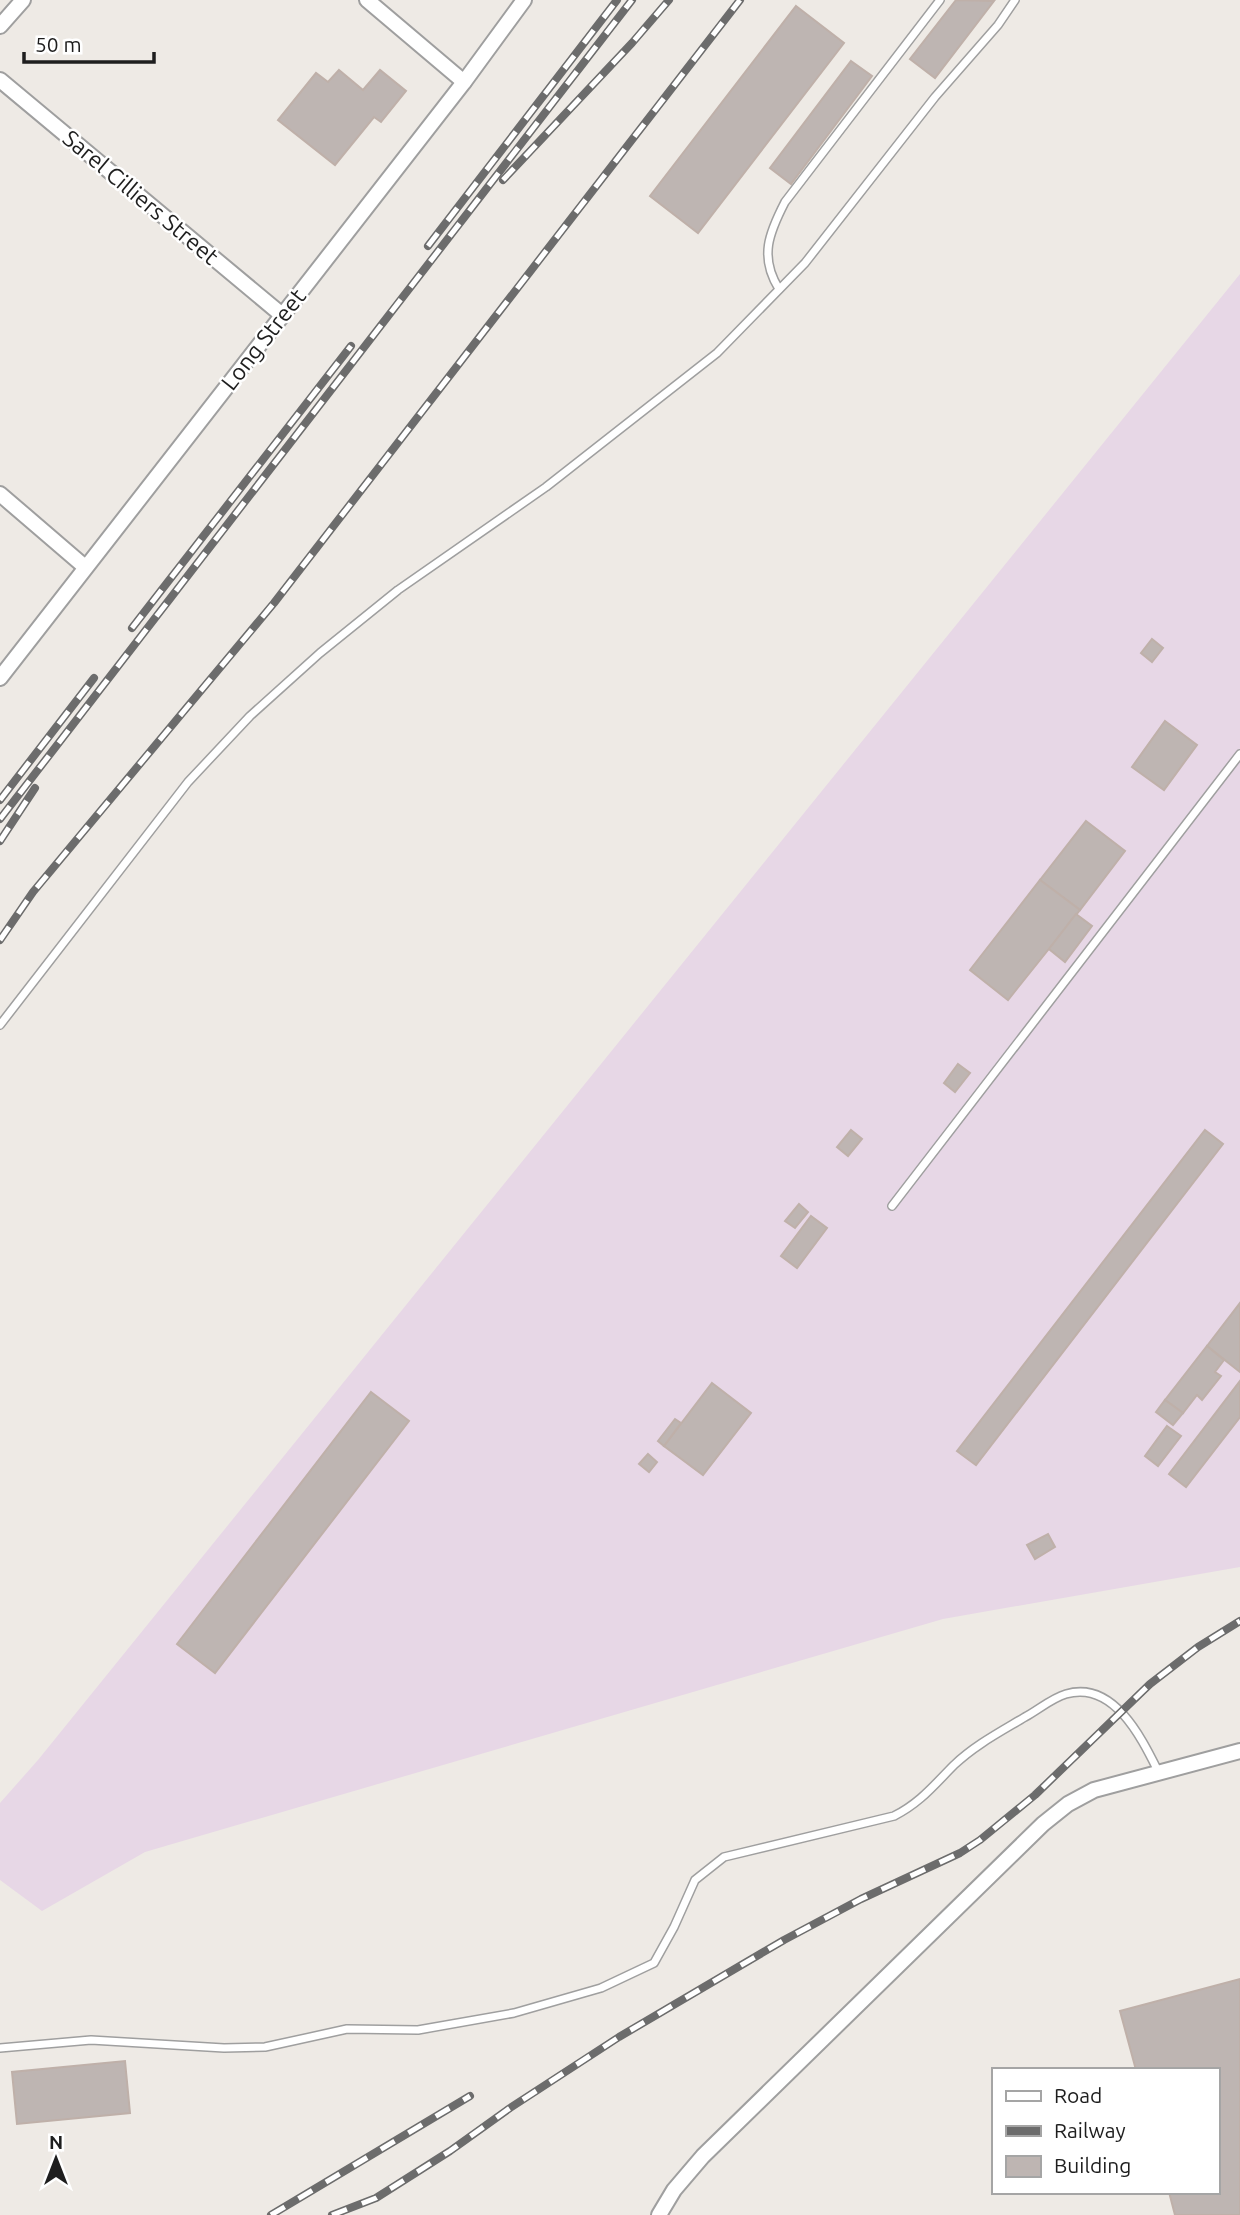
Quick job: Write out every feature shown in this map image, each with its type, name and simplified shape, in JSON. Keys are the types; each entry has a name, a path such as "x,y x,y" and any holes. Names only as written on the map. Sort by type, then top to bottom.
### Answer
{"street":[{"path":"0,26 23,0"},
{"path":"367,0 464,82"},
{"name":"Long Street","path":"0,678 464,82 524,0"},
{"name":"Sarel Cilliers Street","path":"0,80 282,315"},
{"path":"0,494 85,567"},
{"path":"659,2215 674,2190 703,2156 1043,1825 1068,1804 1094,1790 1240,1751"}],"lane":[{"path":"779,289 770,273 767,253 774,223 785,202 940,0"},
{"path":"0,1024 188,782 250,716 320,653 398,590 546,487 717,353 805,263 936,97 998,25 1015,0"},
{"path":"892,1206 1240,754"},
{"path":"0,2048 91,2040 224,2048 265,2047 347,2029 418,2030 514,2012 601,1988 654,1963 695,1880 724,1857 894,1816 912,1808 975,1747 1070,1693 1090,1692 1101,1696 1121,1711 1140,1737 1159,1773"}],"shaded area":[{"path":"1240,274 1240,1567 943,1619 145,1852 42,1911 0,1880 0,1803 38,1760"}],"building":[{"path":"956,0 994,1 935,78 910,59"},
{"path":"796,6 844,43 698,233 650,196"},
{"path":"851,61 872,76 791,184 770,168"},
{"path":"339,70 363,90 380,70 406,91 381,122 374,117 335,165 278,120 316,73 328,82"},
{"path":"1152,639 1163,648 1152,662 1141,653"},
{"path":"1165,721 1197,745 1164,790 1132,767"},
{"path":"1086,821 1125,851 1080,910 1040,880"},
{"path":"1040,880 1080,910 1008,1000 970,970"},
{"path":"1076,914 1092,926 1065,962 1049,949"},
{"path":"958,1064 970,1073 955,1092 944,1083"},
{"path":"851,1130 862,1139 848,1156 837,1147"},
{"path":"1205,1130 1223,1144 976,1465 957,1451"},
{"path":"799,1204 808,1212 795,1228 785,1221"},
{"path":"811,1216 827,1228 797,1268 781,1256"},
{"path":"1240,1303 1240,1372 1207,1346"},
{"path":"1207,1346 1224,1360 1215,1372 1221,1376 1202,1400 1197,1395 1183,1413 1165,1400"},
{"path":"1240,1381 1240,1417 1186,1487 1169,1474"},
{"path":"712,1383 751,1413 703,1475 664,1446"},
{"path":"371,1392 409,1421 215,1673 177,1644"},
{"path":"1165,1400 1183,1413 1173,1425 1156,1412"},
{"path":"675,1419 681,1423 664,1446 658,1441"},
{"path":"1167,1426 1181,1436 1158,1466 1145,1456"},
{"path":"648,1454 657,1462 649,1472 639,1464"},
{"path":"1048,1534 1055,1547 1035,1559 1027,1545"},
{"path":"1240,1979 1240,2215 1175,2215 1170,2194 1219,2194 1219,2068 1135,2068 1120,2011"},
{"path":"125,2061 130,2113 17,2124 12,2072"}],"railway":[{"path":"428,246 617,0"},
{"path":"0,819 632,0"},
{"path":"503,180 669,0"},
{"path":"0,940 33,892 274,603 740,0"},
{"path":"132,628 351,346"},
{"path":"0,800 94,678"},
{"path":"0,841 35,788"},
{"path":"332,2215 376,2198 619,2037 784,1940 861,1899 960,1853 980,1840 1035,1795 1150,1684 1198,1647 1240,1621"},
{"path":"271,2215 470,2096"}]}
